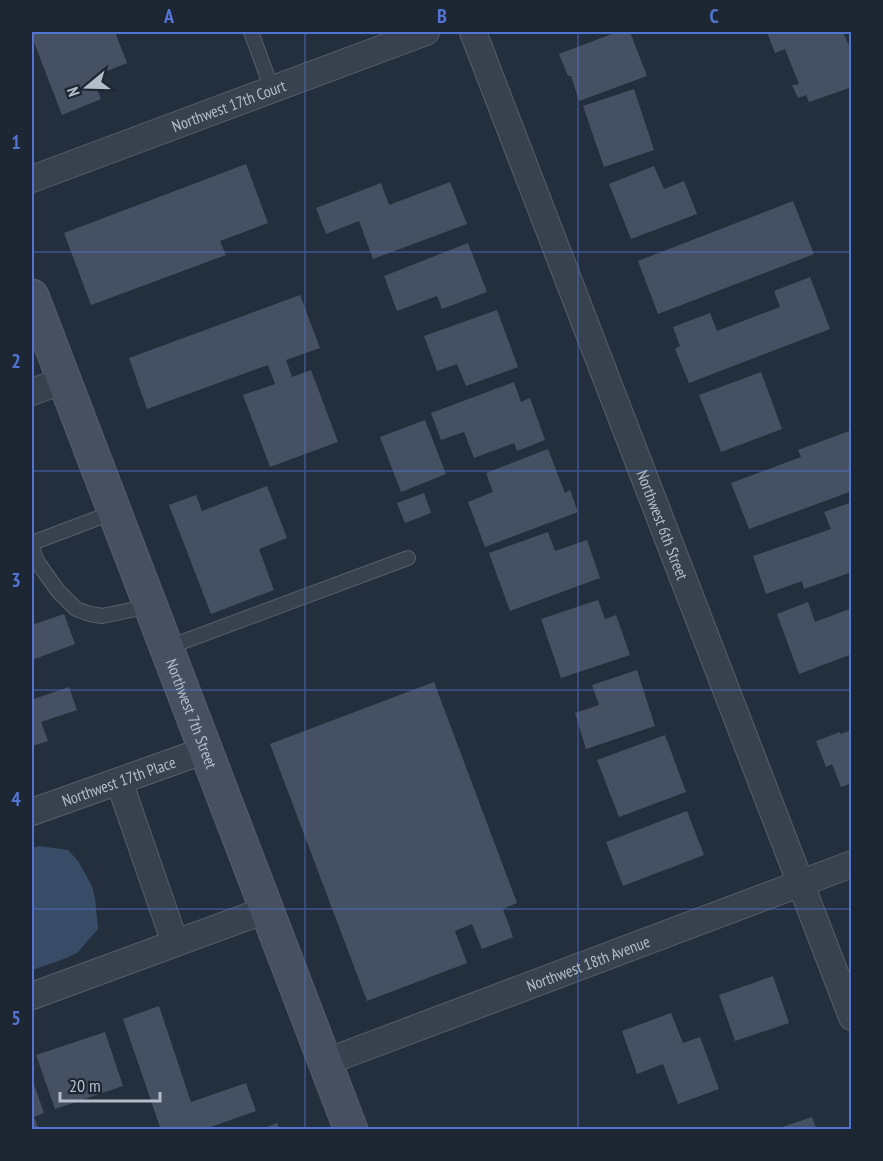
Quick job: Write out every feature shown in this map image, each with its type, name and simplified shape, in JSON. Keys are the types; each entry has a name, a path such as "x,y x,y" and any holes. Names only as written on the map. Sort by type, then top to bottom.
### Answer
{"main road":[{"name":"Northwest 7th Street","path":"32,296 351,1130"}],"street":[{"name":"Northwest 17th Court","path":"32,179 272,89 391,38 426,32"},
{"name":"Northwest 6th Street","path":"472,32 852,1017"},
{"path":"32,392 64,380"},
{"name":"Northwest 17th Place","path":"32,812 206,750"},
{"path":"119,781 175,943"},
{"name":"Northwest 18th Avenue","path":"326,1062 852,864"},
{"path":"32,996 266,910"}],"lane":[{"path":"251,32 272,89"},
{"path":"114,512 32,544 36,560 58,591 76,609 102,615 150,606"},
{"path":"166,648 408,558"}],"water":[{"path":"39,846 68,850 78,861 92,886 98,929 77,953 32,970 32,848"}],"building":[{"path":"32,32 115,32 127,63 92,77 101,99 62,115"},
{"path":"617,32 630,32 647,76 579,101 571,76 568,76 559,54"},
{"path":"767,32 843,32 852,53 852,87 809,102 806,95 798,98 792,85 799,84 785,49 775,53"},
{"path":"634,89 654,150 604,167 583,106"},
{"path":"246,164 268,223 220,241 226,255 91,305 64,233"},
{"path":"654,166 664,189 684,181 697,214 631,239 609,184"},
{"path":"450,182 467,224 373,259 359,221 326,234 316,208 381,183 389,205"},
{"path":"793,201 814,254 658,314 638,261"},
{"path":"468,243 487,292 442,309 437,296 397,311 384,276"},
{"path":"810,277 830,329 689,383 675,349 680,346 673,327 710,313 717,331 780,307 774,291"},
{"path":"300,295 320,348 286,360 292,377 311,370 338,442 270,467 243,395 275,384 268,365 147,409 129,358"},
{"path":"497,310 518,367 466,386 457,364 437,371 424,336"},
{"path":"761,372 782,429 721,452 699,395"},
{"path":"514,382 521,402 530,398 545,440 517,451 514,443 474,458 464,432 441,440 431,413"},
{"path":"425,420 446,474 401,492 380,437"},
{"path":"852,430 852,491 749,529 731,483 801,457 798,450"},
{"path":"548,449 565,493 570,490 578,512 485,547 468,502 493,492 486,473"},
{"path":"267,486 287,538 259,549 274,590 211,614 169,505 196,495 202,511"},
{"path":"424,493 431,513 405,523 397,503"},
{"path":"852,502 852,572 804,589 802,581 766,594 753,556 831,529 824,512"},
{"path":"548,532 555,551 587,540 600,578 510,611 489,553"},
{"path":"598,600 605,619 616,615 630,655 561,678 541,619"},
{"path":"808,602 815,622 852,608 852,654 799,674 777,614"},
{"path":"64,614 75,644 32,660 32,625"},
{"path":"637,670 655,726 586,749 575,713 599,705 592,685"},
{"path":"434,682 517,903 503,909 513,937 482,949 472,924 455,931 467,963 367,1001 270,744"},
{"path":"69,687 77,710 41,722 48,741 32,746 32,693 34,699"},
{"path":"852,730 852,783 841,787 832,764 826,767 816,741"},
{"path":"665,735 686,792 619,817 597,760"},
{"path":"687,811 704,855 623,886 606,842"},
{"path":"773,976 789,1023 735,1041 719,995"},
{"path":"159,1006 191,1102 246,1083 256,1111 202,1130 161,1130 123,1019"},
{"path":"671,1013 683,1043 700,1037 719,1089 678,1104 663,1064 637,1074 622,1031"},
{"path":"105,1032 123,1086 55,1109 36,1055"},
{"path":"32,1079 44,1113 34,1117 39,1130 32,1130"},
{"path":"812,1117 817,1130 776,1129"},
{"path":"277,1123 280,1130 261,1130 261,1129"}]}
